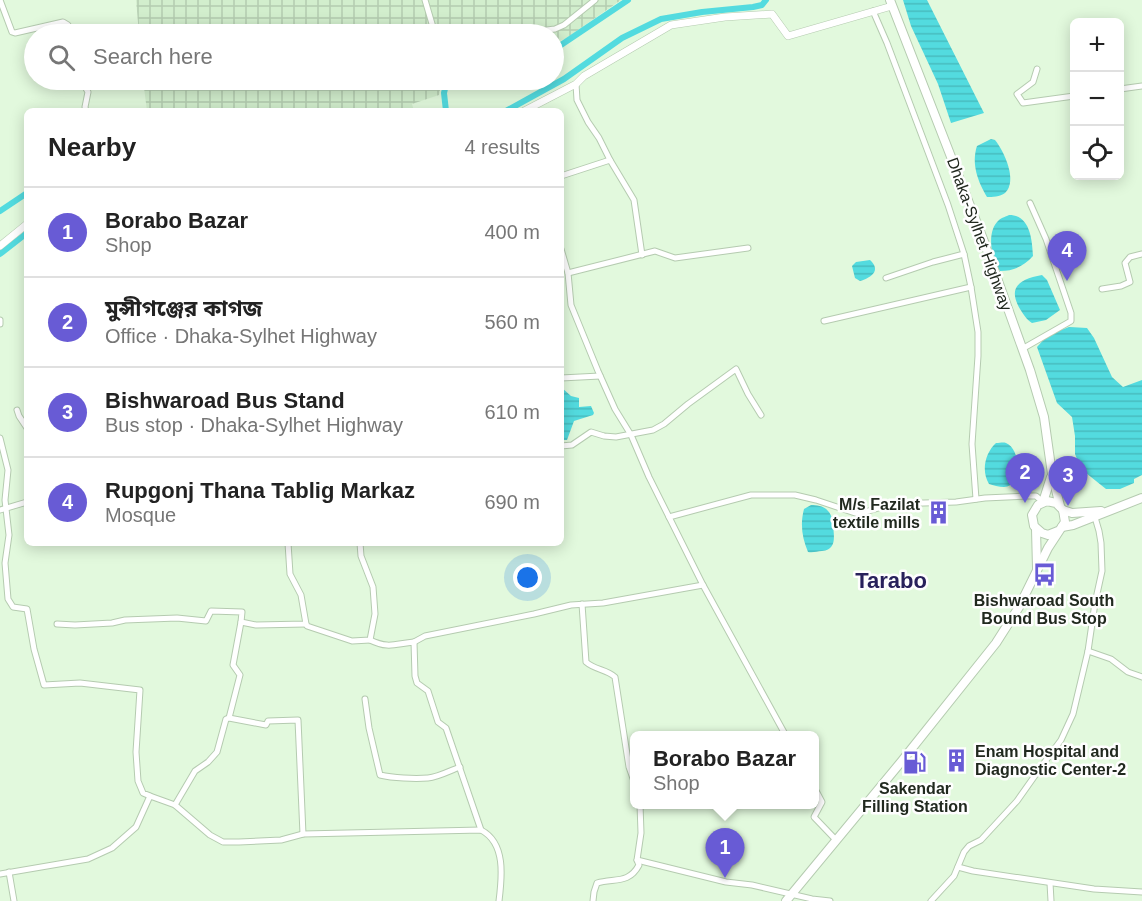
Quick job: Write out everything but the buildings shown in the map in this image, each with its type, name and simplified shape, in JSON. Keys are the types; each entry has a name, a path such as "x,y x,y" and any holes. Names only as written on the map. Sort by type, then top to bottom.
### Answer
{"main road":[{"name":"Dhaka-Sylhet Highway","path":"891,3 983,239 1022,349 1044,417 1052,474 1061,508"},
{"name":"Dhaka-Sylhet Highway","path":"1043,502 1052,474"},
{"path":"1036,529 1047,535 1094,514 1142,498"},
{"path":"1036,571 1036,529 1032,520 1034,509 1043,502 1052,502 1072,513 1094,514"},
{"path":"789,897 975,672 996,643 1019,607 1060,529 1065,516 1061,508"}],"street":[{"path":"0,0 12,32 24,31"},
{"path":"424,0 432,24"},
{"path":"564,25 596,0"},
{"path":"530,108 576,84 584,76 671,25 725,17 772,14 788,36 873,11 891,3"},
{"path":"873,11 948,205 964,254 971,287 978,332 972,444 976,500"},
{"path":"1037,69 1033,82 1017,94 1023,103 1070,97"},
{"path":"576,84 577,100 588,123 634,200 642,255"},
{"path":"1124,88 1142,86"},
{"path":"85,108 87,90"},
{"path":"564,175 610,160"},
{"path":"1022,349 1071,321 1071,313 1046,239 1030,203"},
{"path":"0,246 24,226"},
{"path":"568,273 655,251 675,258 747,248"},
{"path":"886,278 964,254"},
{"path":"1102,289 1130,282 1125,263 1130,257 1142,254"},
{"path":"564,259 568,273 571,305 615,409 631,435 649,477 703,585 784,731"},
{"path":"824,321 971,287"},
{"path":"564,446 572,445 591,432 616,438 652,430 664,424 736,369 748,394 762,415"},
{"path":"564,378 600,376"},
{"path":"17,410 24,424"},
{"path":"0,438 2,454 8,470 3,509 9,535 6,563 8,599 13,607 27,609 34,649 44,685 80,683 140,690 136,752 138,781 143,793 175,805 210,835 223,842 281,840 303,834 481,830 495,842 503,873 499,901"},
{"path":"669,517 751,495 795,495 858,514 892,504 1036,496 1043,502"},
{"path":"3,509 24,503"},
{"path":"931,901 954,876 969,846 981,840 1017,801 1067,730 1088,651 1102,571 1101,543 1094,514"},
{"path":"288,546 290,574 302,596 306,624"},
{"path":"360,546 361,556 373,587 375,614 370,640"},
{"path":"241,622 256,625 306,624 352,641 370,640 388,646 571,605 603,603 703,585"},
{"path":"582,604 586,662 615,677 630,770"},
{"path":"57,624 75,625 177,618 206,621 211,611 242,612 233,665 240,675 229,718 226,718 217,752 195,771 175,805"},
{"path":"414,642 417,683 428,691 438,722 446,728 481,830"},
{"path":"1088,651 1111,660 1128,672 1142,677"},
{"path":"365,699 380,775 427,778 460,767"},
{"path":"229,718 266,725 268,721 298,720 303,834"},
{"path":"0,874 88,859 112,848 136,827 150,796"},
{"path":"594,901 597,883 625,879 634,874 639,865 637,860 641,833 640,809"},
{"path":"818,809 814,816 836,840"},
{"path":"637,860 726,882 752,885 789,897 830,901"},
{"path":"958,867 1094,889 1142,892"},
{"path":"9,872 14,901"},
{"path":"1050,883 1051,901"}],"shaded area":[{"path":"136,0 621,0 564,39 564,24 138,24"},
{"path":"144,90 440,90 439,95 412,104 413,108 147,108"}],"water":[{"path":"903,0 927,0 984,113 951,123 938,84 911,26"},
{"path":"991,139 995,140 1006,158 1010,181 1005,193 987,197 978,179 975,153 977,146"},
{"path":"1009,215 1016,216 1026,223 1031,236 1033,256 1018,267 1000,271 992,252 992,231 1000,219"},
{"path":"870,260 875,268 873,274 860,281 855,278 852,266 856,262"},
{"path":"1042,275 1047,280 1060,310 1046,320 1032,323 1020,309 1016,301 1015,290 1027,279"},
{"path":"1069,327 1087,328 1112,377 1123,387 1142,380 1142,475 1134,479 1134,483 1120,489 1106,489 1081,469 1075,454 1072,417 1057,403 1037,347 1048,335"},
{"path":"564,390 571,396 579,398 579,407 591,406 594,413 574,421 567,440 564,440"},
{"path":"996,443 1005,443 1011,447 1017,459 1018,467 1014,481 1004,487 989,484 985,474 985,462"},
{"path":"811,505 825,508 831,516 834,542 827,550 808,552 806,547 802,520 804,509"}],"waterway":[{"path":"564,43 628,0"},
{"path":"564,79 622,38 661,19 753,7 762,5 766,0"},
{"path":"445,90 446,108"},
{"path":"511,108 544,90"},
{"path":"0,211 24,195"},
{"path":"0,254 24,235"}],"place":[{"name":"Rupgonj Thana Tablig Markaz","path":"1067,281"},
{"name":"মুন্সীগঞ্জের কাগজ","path":"1025,503"},
{"name":"Bishwaroad Bus Stand","path":"1068,506"},
{"name":"M/s Fazilat textile mills","path":"938,513"},
{"name":"Bishwaroad South Bound Bus Stop","path":"1044,575"},
{"name":"Enam Hospital and Diagnostic Center-2","path":"957,760"},
{"name":"Sakendar Filling Station","path":"915,763"},
{"name":"Borabo Bazar","path":"725,878"}],"district":[{"name":"Tarabo","path":"891,580"}]}
